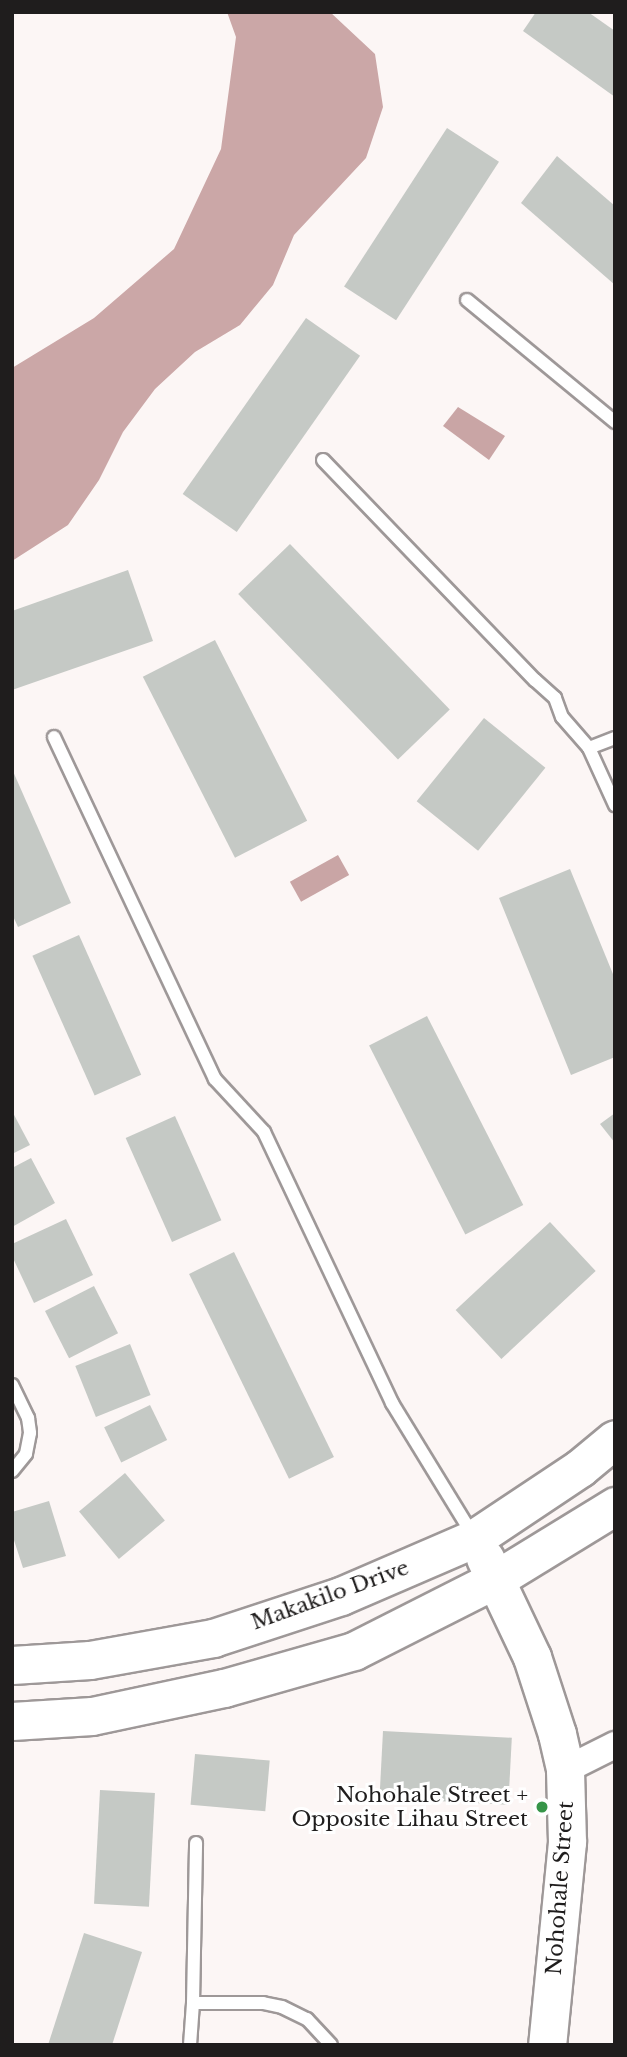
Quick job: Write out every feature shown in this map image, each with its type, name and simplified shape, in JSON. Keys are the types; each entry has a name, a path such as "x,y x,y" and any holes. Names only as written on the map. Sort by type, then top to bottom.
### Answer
{"main road":[{"name":"Makakilo Drive","path":"12,1665 90,1660 213,1638 341,1596 475,1538 580,1468 615,1439"},
{"path":"12,1721 92,1716 224,1688 354,1651 496,1579 615,1506"},
{"name":"Nohohale Street","path":"475,1538 532,1657 557,1734 565,1770 567,1842 547,2045"}],"street":[{"path":"565,1770 615,1745"}],"lane":[{"path":"467,300 615,422"},
{"path":"323,460 555,698 562,717 589,748 615,805"},
{"path":"54,737 215,1079 264,1132 392,1403 475,1538"},
{"path":"589,748 615,738"},
{"path":"12,1385 29,1423 30,1433 26,1454 12,1471"},
{"path":"190,2045 196,1843"},
{"path":"193,2003 263,2003 282,2007 307,2019 331,2045"}],"shaded area":[{"path":"227,12 330,12 375,54 383,107 366,158 294,235 273,285 240,325 195,352 155,389 123,432 99,480 68,525 12,561 12,368 94,318 174,249 221,149 236,37"},
{"path":"458,407 505,436 489,460 443,426"},
{"path":"338,855 349,875 301,902 290,882"}],"building":[{"path":"536,12 588,12 615,31 615,97 523,31"},
{"path":"447,128 499,162 396,320 344,287"},
{"path":"557,156 615,206 615,285 521,203"},
{"path":"306,318 360,356 237,532 183,494"},
{"path":"290,544 450,709 398,759 238,594"},
{"path":"128,570 153,641 12,690 12,611"},
{"path":"215,640 307,821 235,858 143,677"},
{"path":"484,718 545,768 478,851 417,801"},
{"path":"12,769 71,903 18,927 12,914"},
{"path":"570,869 615,979 615,1057 571,1075 499,898"},
{"path":"79,935 141,1075 95,1096 32,956"},
{"path":"427,1016 523,1205 465,1234 369,1046"},
{"path":"12,1111 30,1145 12,1154"},
{"path":"615,1113 615,1143 600,1124"},
{"path":"175,1116 221,1220 172,1242 126,1138"},
{"path":"31,1158 55,1203 12,1227 12,1168"},
{"path":"66,1219 93,1275 34,1303 12,1256 12,1244"},
{"path":"550,1222 596,1271 501,1359 456,1310"},
{"path":"234,1252 334,1457 289,1479 189,1274"},
{"path":"94,1286 118,1333 69,1358 45,1311"},
{"path":"130,1344 151,1395 96,1417 75,1366"},
{"path":"150,1405 167,1440 121,1462 104,1427"},
{"path":"125,1473 165,1520 119,1559 79,1512"},
{"path":"49,1501 66,1556 23,1568 12,1534 12,1512"},
{"path":"383,1731 512,1738 508,1805 379,1798"},
{"path":"195,1754 270,1761 265,1811 191,1805"},
{"path":"100,1790 155,1793 149,1907 94,1904"},
{"path":"84,1933 142,1952 112,2045 48,2045"}],"place":[{"name":"Nohohale Street + Opposite Lihau Street","path":"542,1807"}]}
